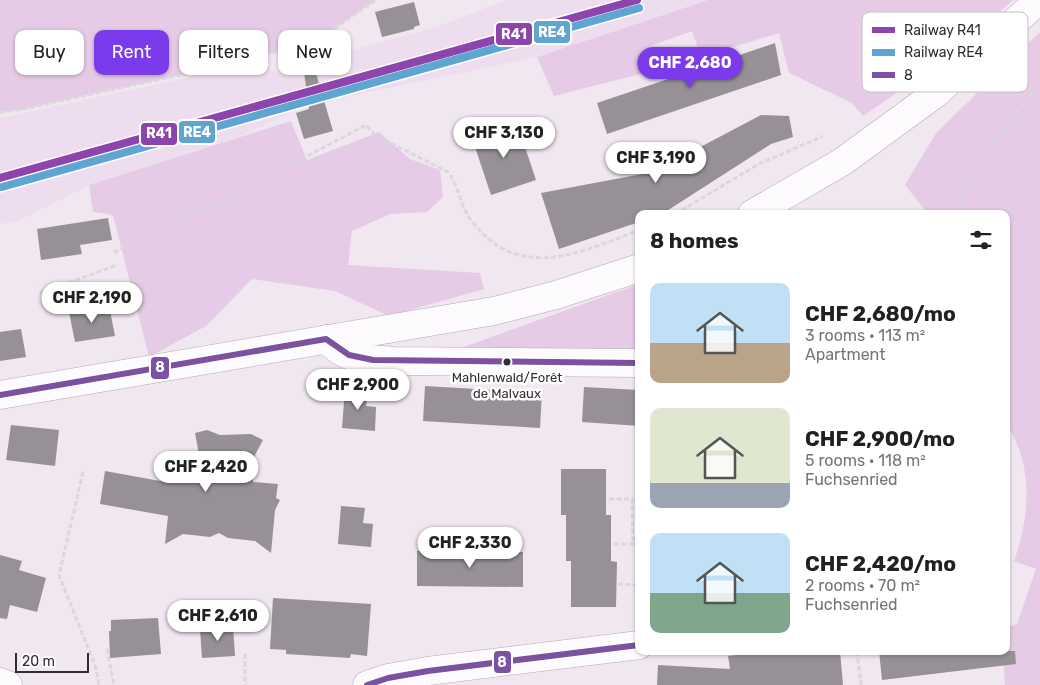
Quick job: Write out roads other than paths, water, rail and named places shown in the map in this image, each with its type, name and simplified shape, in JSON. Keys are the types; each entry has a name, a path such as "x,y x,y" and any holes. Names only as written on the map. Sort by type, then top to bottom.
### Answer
{"main road":[{"path":"1026,12 1039,0"},
{"path":"759,210 842,162 937,92"},
{"path":"0,395 494,311 556,296 635,269"},
{"path":"326,339 339,352 353,358 635,363"},
{"path":"367,685 388,678 428,671 635,645"},
{"path":"0,682 8,685"}],"rail line":[{"name":"R41","path":"0,178 637,0"},
{"name":"RE4","path":"2,187 639,8"}],"place":[{"name":"Mahlenwald/Forêt de Malvaux","path":"507,362"}]}
